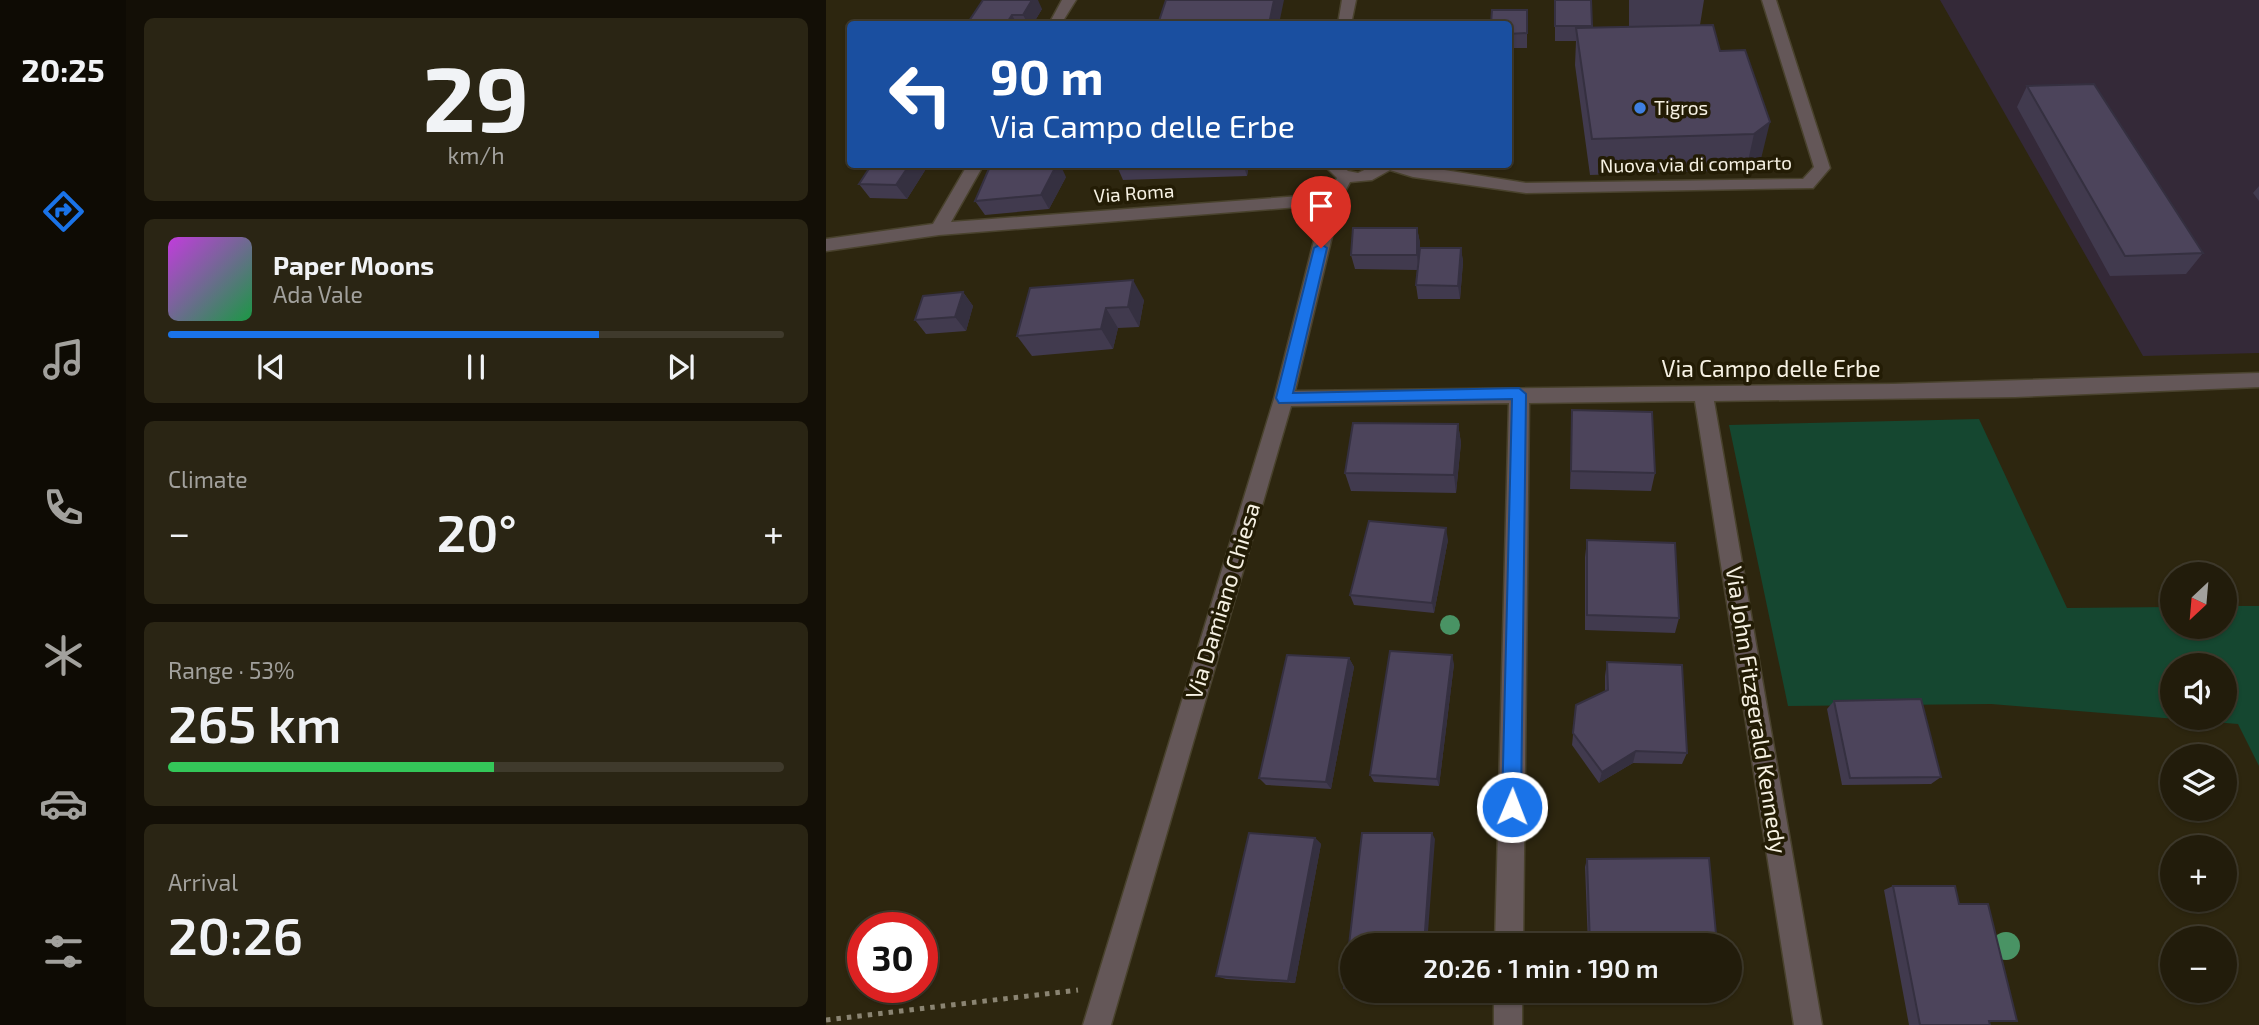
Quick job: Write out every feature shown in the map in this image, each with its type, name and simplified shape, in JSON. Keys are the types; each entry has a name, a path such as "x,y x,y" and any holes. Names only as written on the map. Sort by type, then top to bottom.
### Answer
{"street":[{"path":"1057,21 1069,0"},
{"path":"1346,21 1349,0"},
{"name":"Nuova via di comparto","path":"1401,168 1526,188 1807,184 1822,168 1769,0"},
{"path":"939,229 974,168"},
{"path":"1338,170 1371,176 1383,168"},
{"name":"Via Damiano Chiesa","path":"1097,1025 1284,398 1338,170"},
{"name":"Via Roma","path":"826,245 939,229 1333,199"},
{"name":"Via Campo delle Erbe","path":"1284,398 1519,394 1937,393 2259,380"},
{"path":"1509,933 1519,394"},
{"name":"Via John Fitzgerald Kennedy","path":"1703,394 1808,1025"},
{"path":"1508,1003 1508,1025"}],"path":[{"path":"826,1020 1107,986"}],"shaded area":[{"path":"1940,0 2259,0 2259,353 2143,356"}],"green space":[{"path":"1979,419 2067,608 2160,607 2160,639 2237,639 2237,606 2259,606 2259,766 2237,724 2237,653 2160,653 2160,718 1991,704 1788,706 1729,425"}],"building":[{"path":"983,0 1032,0 1023,15 1012,15 1008,21 969,21"},
{"path":"1166,0 1274,0 1270,21 1159,21"},
{"path":"1555,0 1591,0 1592,26 1555,26"},
{"path":"1492,10 1527,10 1527,33 1512,34 1512,21 1491,21"},
{"path":"1713,25 1720,51 1745,50 1770,122 1754,134 1592,139 1576,28"},
{"path":"2094,84 2203,253 2125,256 2027,86"},
{"path":"869,168 907,168 896,185 859,184"},
{"path":"989,168 1055,168 1041,195 975,201"},
{"path":"1353,228 1417,228 1417,255 1351,255"},
{"path":"1420,248 1461,248 1458,286 1416,285"},
{"path":"1133,280 1128,307 1106,308 1101,329 1017,336 1030,288"},
{"path":"963,292 955,317 915,320 923,296"},
{"path":"1572,410 1652,412 1655,473 1571,471"},
{"path":"1353,423 1458,424 1454,475 1345,473"},
{"path":"1369,521 1446,528 1432,603 1350,595"},
{"path":"1587,540 1675,543 1679,618 1587,615"},
{"path":"1390,651 1452,655 1437,779 1370,775"},
{"path":"1287,655 1349,658 1326,782 1259,778"},
{"path":"1607,662 1682,665 1687,753 1636,751 1602,772 1573,733 1576,705 1608,690"},
{"path":"1921,699 1941,777 1850,778 1834,701"},
{"path":"1249,833 1315,838 1288,981 1216,976"},
{"path":"1362,833 1432,833 1425,933 1350,933"},
{"path":"1709,858 1716,933 1590,933 1587,859"},
{"path":"1893,886 1955,886 1959,904 1988,904 2017,1021 1989,1021 1990,1025 1920,1025"}],"place":[{"name":"Tigros","path":"1640,108"}],"route":[{"path":"1321,248 1284,398 1519,394 1512,807"}]}
